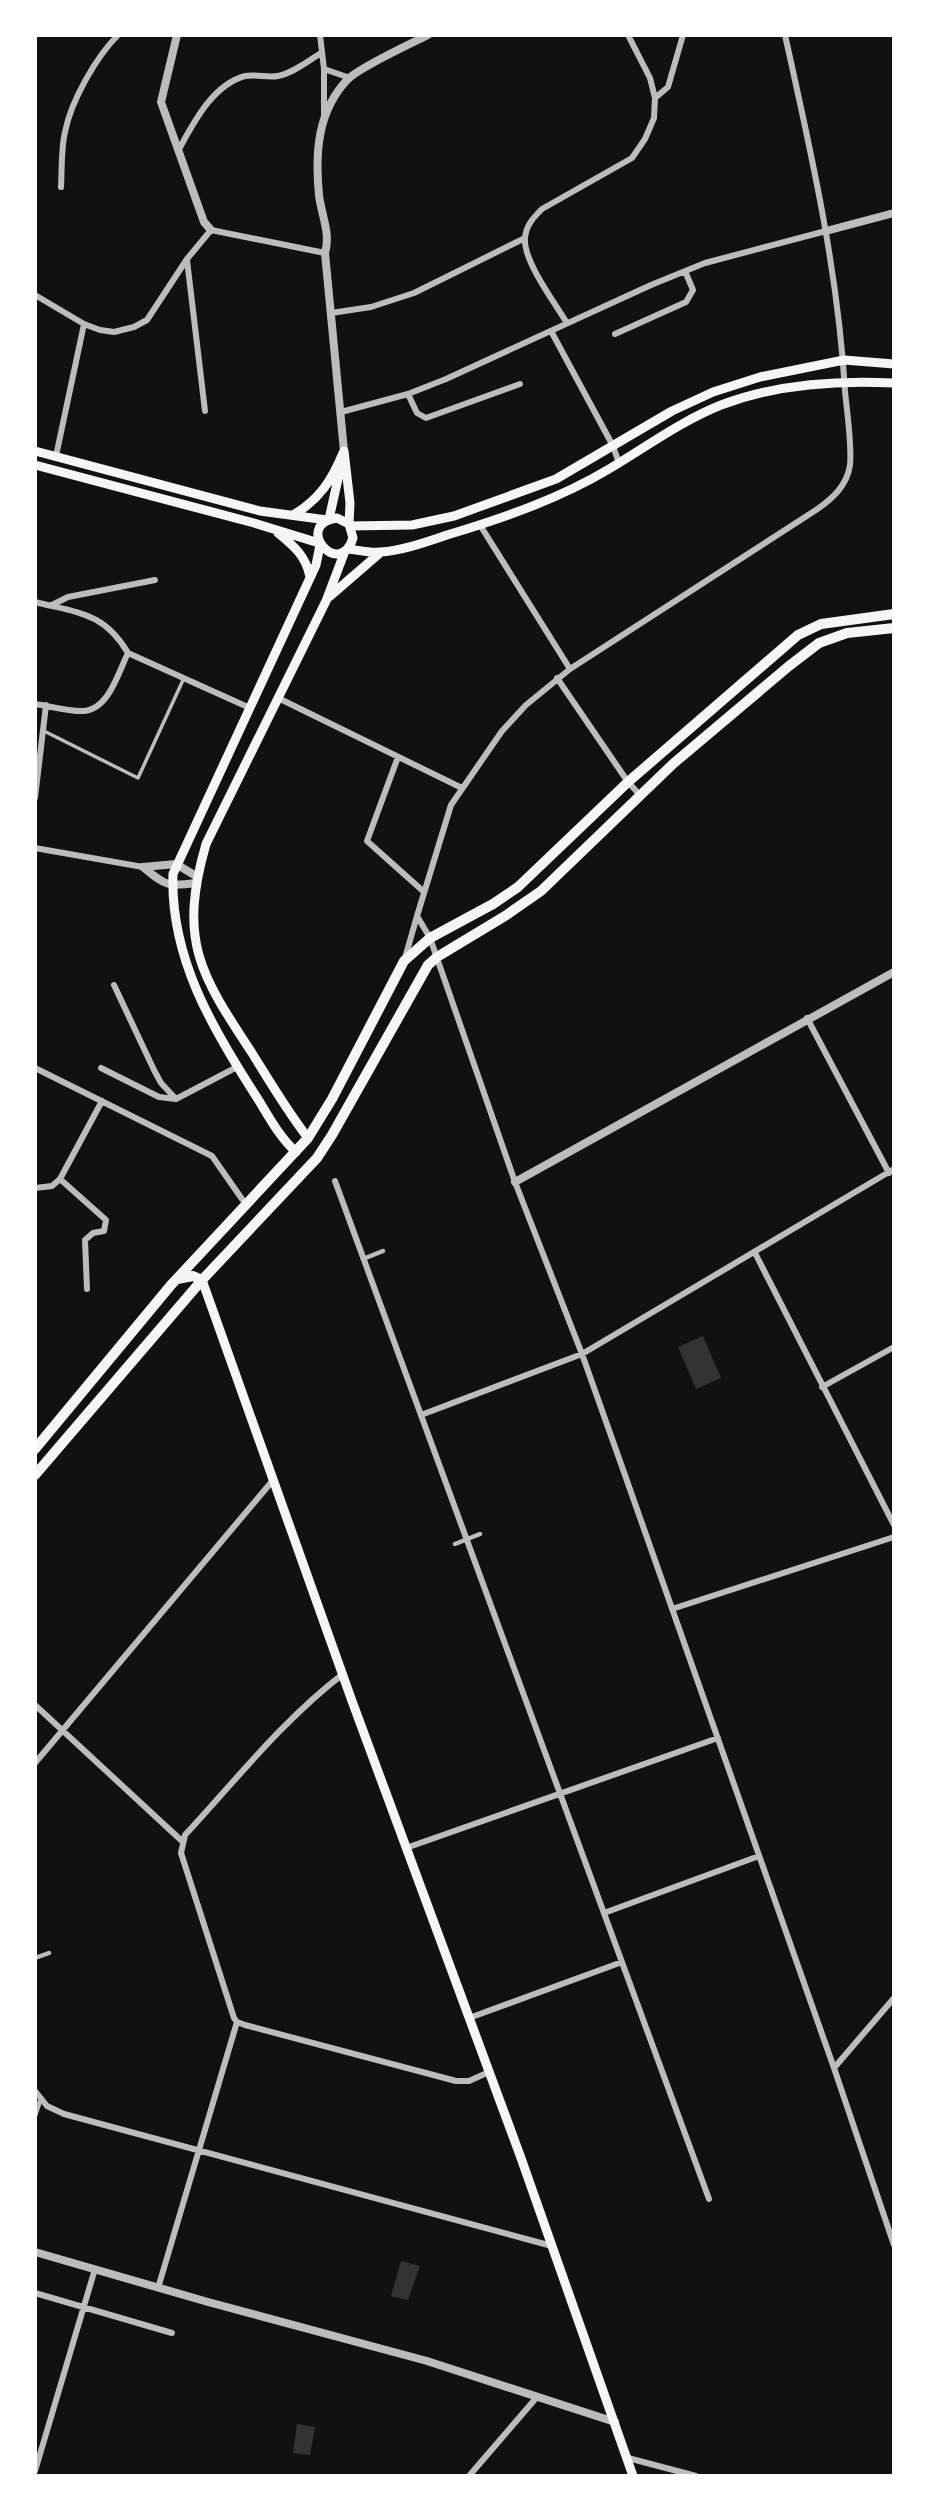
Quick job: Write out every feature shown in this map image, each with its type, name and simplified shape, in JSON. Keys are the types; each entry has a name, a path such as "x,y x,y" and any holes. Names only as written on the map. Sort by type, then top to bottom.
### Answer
{"main road":[{"path":"35,451 260,511 328,520 341,519 350,525 412,526 454,516 556,478 672,411 713,392 760,377 844,360 894,364"},
{"path":"35,466 254,523 320,544 332,553 347,550 381,552 510,516 567,491 619,463 676,427 721,405 762,393 810,384 894,383"},
{"path":"293,515 316,497 331,480 344,451"},
{"path":"317,1157 296,1152 285,1141 211,1021 183,958 172,886 176,864 316,565 320,544 318,531 328,520 344,451"},
{"path":"317,1157 308,1138 214,994 201,967 194,938 196,879 206,844 326,601 353,538 344,451"},
{"path":"274,530 296,547 307,563 310,578"},
{"path":"326,601 381,552"},
{"path":"35,1475 202,1280 317,1157 428,965 433,947 518,887 628,782 798,635 821,624 894,614"},
{"path":"35,1449 177,1279 308,1138 332,1099 404,961 505,916 541,891 639,794 778,674 819,643 847,633 894,628"},
{"path":"203,1252 200,1264 202,1280 342,1674 635,2476"},
{"path":"177,1279 193,1276 202,1280"}],"street":[{"path":"61,187 65,132 73,109 93,67 118,35"},
{"path":"177,35 161,102 204,222 212,230 325,253"},
{"path":"320,35 324,69 324,116 316,164 326,228 325,253 344,451"},
{"path":"324,116 350,78 428,35"},
{"path":"567,323 529,258 525,239 531,220 542,209 632,158 646,139 654,118 655,98 650,78 628,35"},
{"path":"655,98 668,87 683,35"},
{"path":"404,961 451,805 502,731 557,678 832,498 844,483 850,465 844,360 826,231 785,35"},
{"path":"178,152 196,119 211,99 228,85 245,76 276,77 321,53"},
{"path":"324,69 350,78"},
{"path":"341,412 408,394 705,263 894,213"},
{"path":"35,295 84,324 114,332 147,320 187,259 212,230"},
{"path":"331,313 371,307 414,293 525,239"},
{"path":"187,259 205,411"},
{"path":"615,334 686,302 693,290 685,271"},
{"path":"56,456 84,324"},
{"path":"551,331 613,446 619,463"},
{"path":"408,394 417,414 426,418 520,384"},
{"path":"481,525 570,669"},
{"path":"51,606 68,597 155,580"},
{"path":"35,602 94,617 107,625 128,653 250,708"},
{"path":"35,704 83,711 97,707 106,699 128,653"},
{"path":"557,678 639,794"},
{"path":"278,698 462,788"},
{"path":"35,799 46,705"},
{"path":"398,757 367,841 423,891"},
{"path":"35,848 143,867 176,864 196,879"},
{"path":"143,867 160,881 172,886 196,879"},
{"path":"417,916 433,947 515,1182 582,1354 894,2244"},
{"path":"515,1182 894,972"},
{"path":"114,985 158,1076 176,1099"},
{"path":"421,1415 582,1354 891,1171 807,1018"},
{"path":"101,1068 159,1097 176,1099 237,1067"},
{"path":"35,1068 212,1156 242,1199"},
{"path":"35,1188 51,1186 61,1180 102,1101"},
{"path":"61,1180 106,1220 104,1231 93,1233 85,1240 87,1289"},
{"path":"335,1181 709,2199"},
{"path":"363,1259 383,1251"},
{"path":"755,1253 894,1525"},
{"path":"822,1387 894,1347"},
{"path":"35,1763 274,1479"},
{"path":"455,1545 480,1534"},
{"path":"672,1609 894,1537"},
{"path":"158,2288 237,2022 181,1853 185,1835 312,1698 342,1674"},
{"path":"35,1705 183,1842"},
{"path":"406,1848 718,1738"},
{"path":"604,1913 760,1856"},
{"path":"35,1958 48,1953"},
{"path":"469,2018 622,1962"},
{"path":"834,2068 894,1998"},
{"path":"237,2022 456,2081 469,2081 489,2072"},
{"path":"35,2091 47,2106 64,2114 552,2246"},
{"path":"35,2116 41,2098"},
{"path":"35,2252 427,2361 615,2422"},
{"path":"35,2471 95,2269"},
{"path":"35,2292 172,2333"},
{"path":"469,2476 537,2397"},
{"path":"628,2458 696,2476"}],"lane":[{"path":"43,730 138,778 184,678"}],"shaded area":[{"path":"703,1336 721,1378 696,1389 678,1347"},
{"path":"401,2261 420,2266 408,2300 391,2296"},
{"path":"297,2424 315,2427 310,2455 293,2453"}]}
